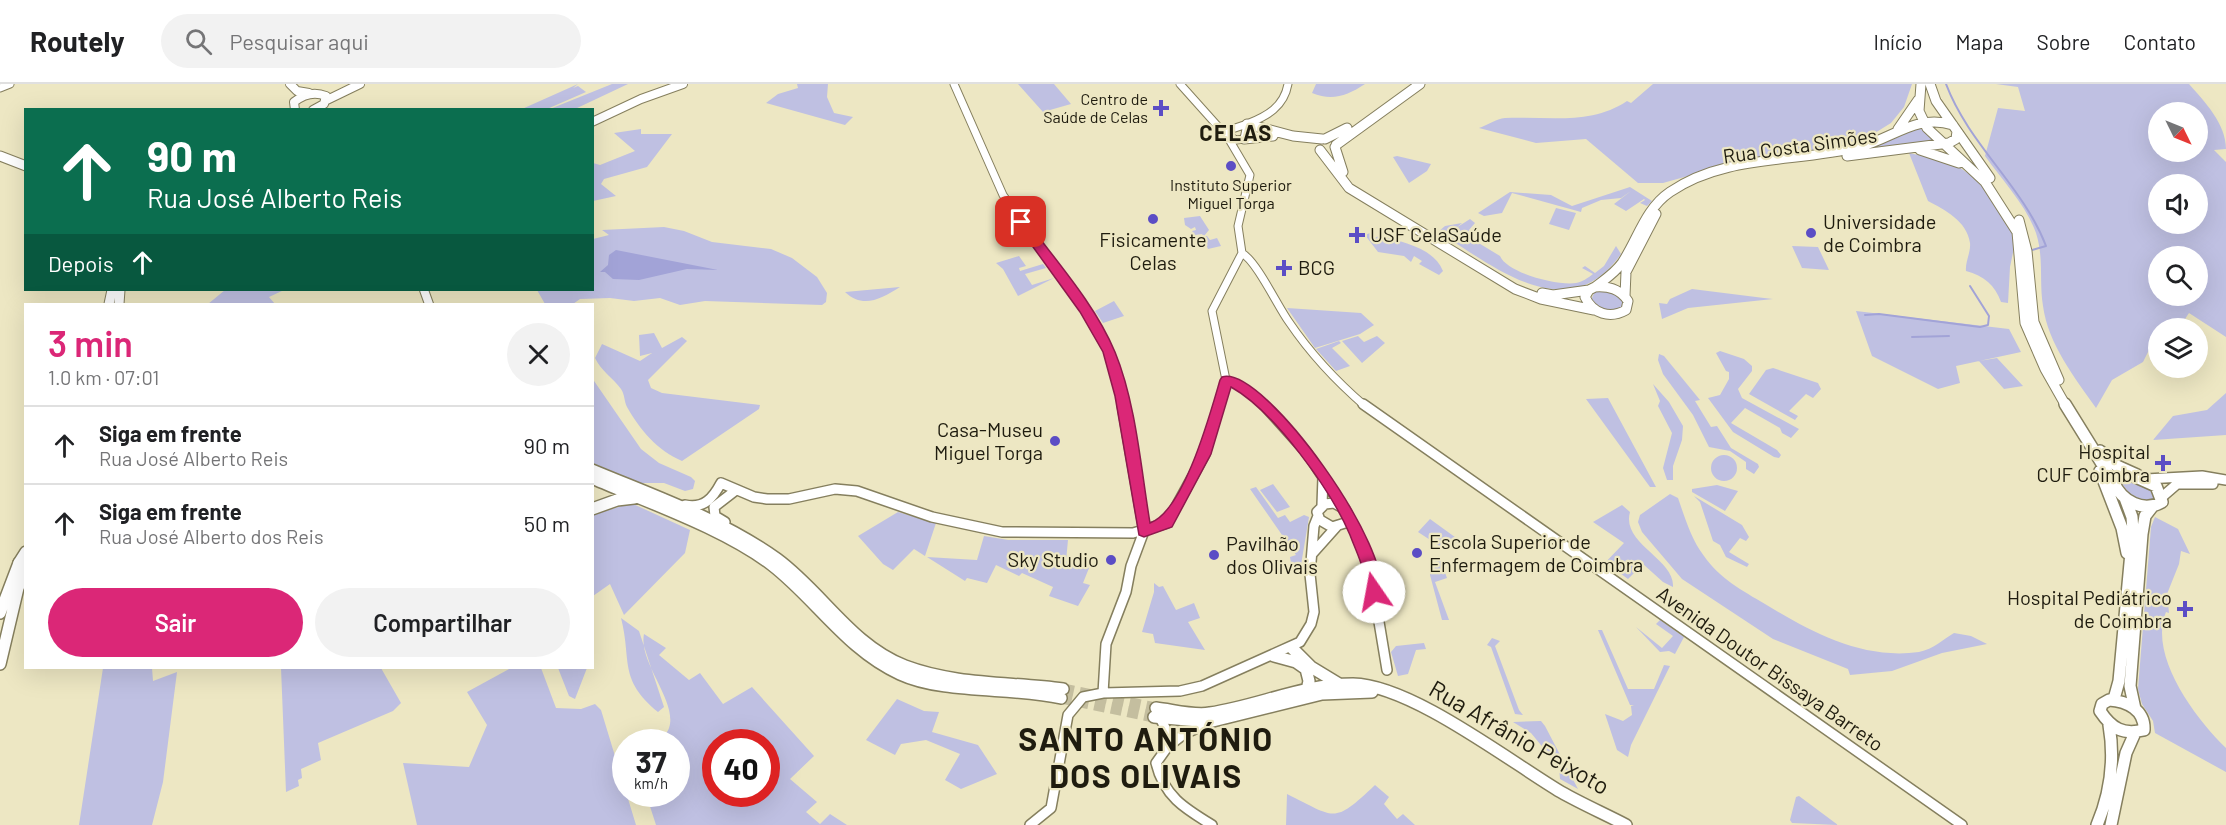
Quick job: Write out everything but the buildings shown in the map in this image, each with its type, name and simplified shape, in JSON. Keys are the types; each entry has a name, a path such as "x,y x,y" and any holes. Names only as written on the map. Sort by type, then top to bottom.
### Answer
{"main road":[{"path":"290,84 297,91 324,95 324,104 360,84"},
{"path":"594,121 641,99 683,84"},
{"path":"1247,124 1302,138 1323,139 1335,146 1340,167 1354,185 1517,284 1553,295 1608,287 1625,296 1629,306 1622,313 1610,315 1541,299 1515,289 1349,188 1318,148 1316,142 1323,139 1348,128 1412,84"},
{"path":"1244,139 1273,135 1329,151 1420,84"},
{"path":"1921,84 1919,99 1923,121 1942,144 1976,171 2017,232 2025,323 2045,369 2089,446 2125,498 2132,518 2119,681 2114,699"},
{"path":"1930,84 1936,101 2019,220 2025,235 2034,325 2054,371 2098,448 2117,466 2141,477 2157,488 2163,497 2158,505 2152,507 2136,504 2125,498"},
{"path":"297,91 297,99"},
{"path":"294,108 292,105 297,99 313,93"},
{"path":"1891,135 1909,117 1919,99"},
{"path":"1923,121 1938,119 1955,128"},
{"name":"Rua Costa Simões","path":"1592,289 1621,263 1648,212 1670,192 1702,175 1740,166 1829,155 1871,144 1923,121"},
{"path":"1942,144 1954,141 1955,128"},
{"name":"Rua Costa Simões","path":"1625,296 1626,272 1655,214 1676,195 1706,179 1744,170 1942,144"},
{"path":"1905,149 1939,155 1976,171"},
{"path":"0,150 24,159"},
{"path":"0,156 24,165"},
{"path":"1592,289 1586,302 1594,310"},
{"path":"2089,446 2122,528 2130,565"},
{"path":"594,471 642,496 740,544 772,566 856,646 900,674 941,684 1062,693 1025,682 942,676 905,666 863,641 778,560 743,537 642,496 594,479"},
{"path":"2114,483 2115,479 2123,474 2141,477"},
{"path":"594,508 617,500 642,496"},
{"path":"2111,825 2121,788 2127,745 2134,735 2144,730 2145,726 2135,709 2130,686 2142,534 2145,516 2152,507"},
{"path":"0,613 22,567"},
{"path":"0,664 22,567"},
{"path":"1292,648 1311,667 1339,684"},
{"path":"1274,656 1290,659 1306,667 1310,675 1306,690"},
{"name":"Rua Afrânio Peixoto","path":"1157,714 1208,714 1339,684 1375,687 1412,702 1466,730 1562,792 1626,825"},
{"name":"Rua Afrânio Peixoto","path":"1157,714 1209,723 1322,694 1388,693"},
{"path":"2134,735 2109,725 2102,716 2100,707 2106,701 2114,699 2135,709"},
{"path":"2097,825 2106,800 2112,764 2113,744 2109,725"}],"street":[{"path":"0,88 10,84"},
{"path":"954,84 1009,205 1085,310 1109,352 1122,396 1144,531 1131,566 1126,592 1106,644 1103,693"},
{"path":"642,496 664,496 696,507 711,500 721,483 754,497 775,500 845,489 932,518 1002,532 1144,531 1167,523 1204,454 1226,380 1212,311 1242,254 1238,226 1250,175 1240,155 1225,134 1180,84"},
{"path":"1225,134 1266,116 1284,99 1288,84"},
{"path":"1240,155 1247,124"},
{"path":"1225,134 1244,139"},
{"name":"Avenida Doutor Bissaya Barreto","path":"1242,254 1250,258 1308,350 1333,378 1379,418 1962,825"},
{"path":"1226,380 1238,384 1267,409 1304,450 1344,510 1370,568 1387,670"},
{"path":"1030,825 1047,813 1056,788 1068,715 1083,697 1103,693 1180,691 1202,686 1292,648 1306,633 1312,618 1314,602 1310,574 1314,526 1322,505 1323,476"},
{"path":"2141,477 2202,476 2226,480"},
{"path":"2163,497 2177,484 2226,485"},
{"path":"736,490 716,503 714,511 718,519 736,527 743,537"},
{"path":"1312,554 1347,520 1344,510 1334,503 1322,505"},
{"path":"1318,516 1327,525 1339,526 1357,536"},
{"path":"1157,714 1170,737 1166,749"},
{"path":"1209,723 1184,734 1166,749 1156,763 1159,782 1175,802 1212,825"}],"shaded area":[{"path":"578,84 573,88 578,86 586,92 549,108 524,108"},
{"path":"612,84 628,84 577,108 552,108"},
{"path":"797,84 828,84 827,97 834,113 853,117 845,125 766,103 778,94 798,88"},
{"path":"1018,84 1054,84 1071,104 1043,112"},
{"path":"1316,84 1365,84 1346,94 1326,97 1312,93"},
{"path":"1653,84 1912,84 1904,107 1891,123 1870,136 1841,145 1720,167 1663,183 1638,183 1586,139 1536,143 1479,128 1505,118 1568,118 1598,114 1627,101 1631,103"},
{"path":"1996,84 2189,84 2205,102 2148,102 2148,162 2208,162 2208,106 2219,122 2225,140 2226,149 2214,150 2226,162 2226,337 2208,325 2208,318 2197,318 2189,313 2186,318 2148,318 2148,352 2143,362 2112,380 2096,408 2064,360 2050,334 2043,306 2041,260 2032,223 1985,156 1998,108 2025,111 2018,87"},
{"path":"1921,123 1939,143 1868,152 1864,148"},
{"path":"641,129 641,134 672,134 647,167 604,179 601,184 616,196 594,201 594,163 600,165 635,151 614,133"},
{"path":"1909,153 1952,162 1980,182 2012,231 2015,243 2010,267 2008,303 2001,302 1996,291 1988,282 1966,271 1970,243 1965,228 1954,217 1928,201"},
{"path":"1393,157 1431,164 1427,171 1409,183"},
{"path":"1630,187 1652,201 1647,206 1640,203 1644,199 1626,211 1614,204 1631,191 1621,198 1601,200 1582,208 1581,212 1512,193 1502,213 1484,216 1478,213 1510,192 1551,195 1572,206"},
{"path":"1556,208 1576,213 1569,230 1549,224"},
{"path":"1200,216 1209,230 1204,236 1210,240 1217,238 1221,246 1208,249 1202,234 1195,235 1192,231 1196,230 1195,227 1191,229 1185,225 1184,218"},
{"path":"1470,219 1475,223 1469,230 1472,239 1500,256 1512,268 1546,280 1580,282 1593,274 1582,268 1585,266 1595,273 1604,266 1616,246 1621,254 1600,276 1578,287 1555,289 1531,284 1507,274 1438,232 1445,226 1462,223 1456,228"},
{"path":"664,227 684,231 712,242 771,249 792,258 817,277 827,293 826,302 822,305 705,301 680,305 660,298 634,301 610,298 580,299 574,303 544,303 538,291 594,291 594,239 609,235 602,230"},
{"path":"1370,233 1375,238 1380,235 1425,251 1432,256 1443,271 1439,275 1419,264 1422,261 1414,256 1411,262 1404,256 1378,252 1365,235"},
{"path":"1792,246 1818,247 1829,270 1802,268"},
{"path":"616,250 718,270 687,269 639,280 613,279 605,272 600,272 608,265 609,255"},
{"path":"1019,256 1026,266 1019,268 1020,271 1043,264 1046,268 1025,274 1032,285 1054,278 1018,296 1003,269 996,263"},
{"path":"900,287 879,298 865,301 845,292"},
{"path":"1605,289 1623,299 1624,306 1618,311 1602,310 1591,300 1595,291"},
{"path":"1692,289 1773,299 1688,308 1662,319 1659,303 1667,304 1670,299"},
{"path":"224,291 282,291 269,297 274,303 209,303"},
{"path":"1114,301 1124,316 1103,323 1095,311"},
{"path":"1287,308 1361,313 1374,325 1360,334 1315,348"},
{"path":"1856,311 2009,329 2021,352 1956,366 1960,383 1938,389 1872,356"},
{"path":"654,333 662,348 682,337 687,341 648,380 651,388 662,393 760,405 759,409 682,461 657,445 638,424 627,407 621,389 600,367 595,358 602,344 640,361 652,353 640,356 639,335"},
{"path":"1358,336 1364,342 1377,336 1385,343 1362,363 1342,341"},
{"path":"1339,341 1341,343 1332,348 1350,366 1336,371 1316,349"},
{"path":"1720,351 1744,359 1752,366 1752,371 1738,389 1742,398 1799,429 1791,438 1782,433 1780,428 1745,408 1731,423 1777,450 1781,455 1779,458 1733,432 1708,398 1720,395 1729,379 1729,372 1726,371 1716,353"},
{"path":"1659,354 1664,356 1700,400 1695,401 1711,427 1717,426 1731,448 1758,464 1759,467 1754,474 1746,469 1746,462 1730,451 1709,447 1693,415 1663,374 1658,360"},
{"path":"1997,358 2023,386 2004,389 1979,361"},
{"path":"1773,368 1818,383 1821,389 1813,398 1806,394 1789,411 1798,416 1795,420 1749,394 1766,370"},
{"path":"594,381 641,449 659,463 695,481 693,489 685,491 664,483 638,483 594,463"},
{"path":"1653,384 1669,402 1683,426 1682,440 1673,466 1673,480 1667,480 1663,468 1672,433 1658,406 1660,401"},
{"path":"2226,393 2226,435 2153,440 2173,416 2207,410"},
{"path":"1608,398 1656,487 1650,487 1586,399"},
{"path":"1724,455 1733,459 1737,468 1733,477 1724,481 1715,477 1711,468 1715,459"},
{"path":"2131,479 2152,488 2156,499 2150,502 2133,498 2122,484"},
{"path":"1273,484 1290,507 1277,512 1260,490"},
{"path":"1717,485 1738,491 1725,511 1692,492 1692,489"},
{"path":"1256,487 1278,518 1285,515 1290,522 1304,515 1309,517 1301,565 1287,568 1291,563 1290,557 1296,555 1250,489"},
{"path":"1670,494 1678,498 1695,543 1717,571 1748,594 1819,634 1857,648 1877,652 1924,651 1954,633 1971,636 1987,644 1942,653 1892,671 1850,675 1848,669 1773,639 1682,579 1642,532 1638,522 1640,515"},
{"path":"1694,496 1742,525 1749,537 1746,541 1740,538 1729,552 1749,564 1747,567 1726,557 1720,545 1713,541 1700,502"},
{"path":"631,503 690,530 685,553 624,615 610,584 594,595 594,515"},
{"path":"1622,505 1630,512 1629,523 1633,533 1666,568 1673,587 1663,582 1643,564 1628,579 1613,568 1601,567 1624,543 1593,522"},
{"path":"898,512 936,523 925,556 914,549 893,570 883,564 858,536"},
{"path":"2155,517 2178,529 2190,554 2181,551 2179,564 2167,594 2169,613 2166,612 2162,629 2163,647 2169,666 2189,703 2226,748 2226,772 2155,733 2153,721 2142,704 2138,689 2151,527"},
{"path":"1430,519 1459,540 1447,551 1418,532"},
{"path":"984,536 1008,540 1068,540 1066,561 1089,568 1083,583 1090,585 1078,606 1049,596 1053,587 1022,573 1019,576 996,565 987,583 967,578 965,581 927,557 977,560"},
{"path":"1431,556 1439,556 1447,578 1435,582 1449,620 1442,620 1430,575"},
{"path":"1154,583 1159,587 1163,586 1176,610 1194,603 1200,618 1188,622 1205,650 1155,643 1153,634 1142,632 1154,592"},
{"path":"621,618 639,631 664,707 658,712 645,700 632,679"},
{"path":"1660,620 1684,637 1675,654 1669,651 1660,652 1636,627 1662,648 1673,636 1656,624"},
{"path":"1598,630 1602,630 1628,689 1654,689 1664,665 1670,666 1631,745 1628,757 1617,750 1605,714 1623,721 1632,715 1631,706 1634,705 1630,705"},
{"path":"644,634 666,648 659,655 689,680 700,673 723,704 752,687 814,756 790,779 817,802 806,812 820,824 830,814 847,825 656,825 650,807 690,807 690,729 668,729 668,706 647,657"},
{"path":"1492,638 1500,641 1495,646 1519,710 1523,715 1515,714 1491,647 1487,645"},
{"path":"1424,643 1426,649 1416,650 1408,674 1398,676 1391,652 1396,646"},
{"path":"103,669 152,669 153,681 177,672 163,782 152,825 79,825"},
{"path":"281,669 382,669 401,703 393,711 318,743 321,760 301,769 302,778 298,780 299,786 286,792"},
{"path":"509,669 541,669 556,708 581,709 595,704 601,710 612,746 612,807 631,807 636,825 417,825 403,763 469,767 487,725 467,692"},
{"path":"558,669 587,669 575,699 569,696"},
{"path":"897,699 924,711 939,712 932,732 978,745 997,774 961,789 945,780 960,754 926,740 901,744 895,755 866,740"},
{"path":"1541,721 1578,789 1560,779 1559,767 1531,733 1513,722"},
{"path":"1375,785 1389,797 1384,804 1397,819 1403,814 1415,825 1286,825 1287,794 1334,814 1350,807"},
{"path":"1799,796 1838,825 1792,823 1790,820 1796,797"}],"waterway":[{"path":"1946,84 1968,127 2036,224 2046,246 2032,250"},
{"path":"1865,315 1879,314 1980,327 1988,325 1989,316 1970,286"},
{"path":"1912,337 1949,336"}],"tunnel":[{"path":"1063,689 1156,708"},
{"path":"1061,698 1154,717"}],"place":[{"name":"Centro de Saúde de Celas","path":"1161,108"},
{"name":"Instituto Superior Miguel Torga","path":"1231,166"},
{"name":"Fisicamente Celas","path":"1153,219"},
{"name":"Universidade de Coimbra","path":"1811,233"},
{"name":"USF CelaSaúde","path":"1357,235"},
{"name":"BCG","path":"1284,268"},
{"name":"Casa-Museu Miguel Torga","path":"1055,441"},
{"name":"Hospital CUF Coimbra","path":"2163,463"},
{"name":"Escola Superior de Enfermagem de Coimbra","path":"1417,553"},
{"name":"Pavilhão dos Olivais","path":"1214,555"},
{"name":"Sky Studio","path":"1111,560"},
{"name":"Hospital Pediátrico de Coimbra","path":"2185,609"}],"district":[{"name":"CELAS","path":"1236,133"},
{"name":"SANTO ANTÓNIO DOS OLIVAIS","path":"1146,758"}],"route":[{"path":"1021,222 1085,310 1109,352 1122,396 1144,531 1167,523 1175,509 1204,454 1226,380 1238,384 1267,409 1304,450 1324,478 1346,511 1357,536 1370,568 1374,592"}]}
